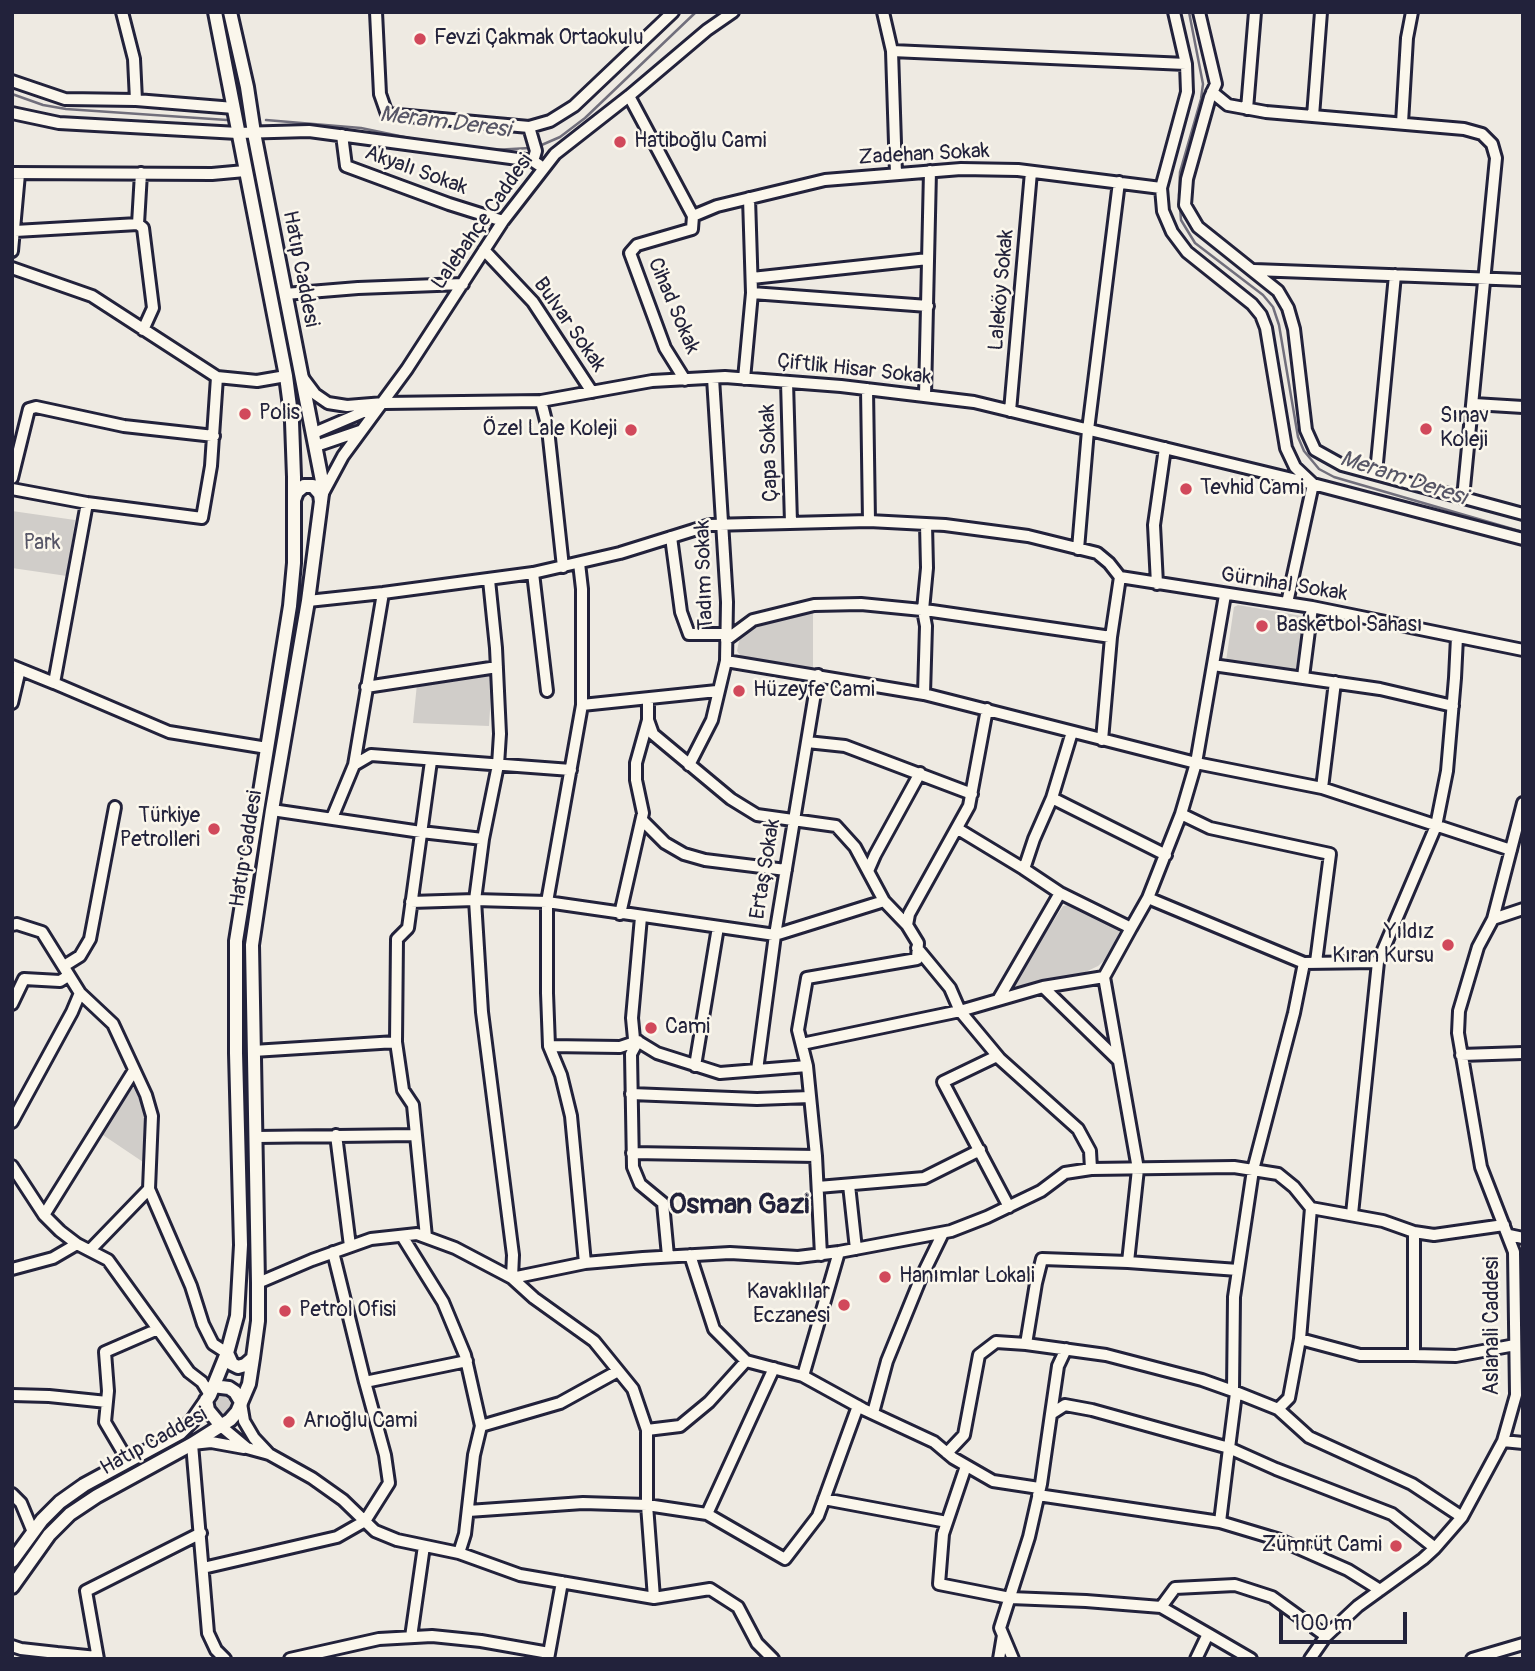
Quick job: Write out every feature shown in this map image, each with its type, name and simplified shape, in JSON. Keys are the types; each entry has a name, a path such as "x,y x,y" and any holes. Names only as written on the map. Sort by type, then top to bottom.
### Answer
{"main road":[{"name":"Hatıp Caddesi","path":"12,1562 33,1532 60,1502 84,1485 180,1433 210,1394 227,1353 237,1316 240,1286 236,941 290,606 294,563 294,503 291,412 286,376 215,12"},
{"name":"Hatıp Caddesi","path":"12,1587 49,1535 70,1514 97,1496 222,1427 237,1412 254,1358 258,1283 252,944 322,500 315,440 230,12"},
{"path":"293,456 315,440"},
{"path":"294,503 298,492 304,486 313,486 322,500"},
{"path":"227,1353 232,1364 238,1367 254,1358"},
{"path":"222,1427 208,1410 210,1394 229,1388 241,1402"}],"street":[{"path":"122,12 134,59 136,100"},
{"path":"376,12 380,94 387,114 530,131 574,106 673,12"},
{"name":"Lalebahçe Caddesi","path":"322,500 343,456 384,403 503,221 543,168 555,154 733,12"},
{"path":"884,12 892,51 897,174"},
{"path":"1174,12 1186,64 1187,92 1161,188 1163,211 1172,232 1187,252 1252,304 1261,315 1266,328 1286,448 1295,467 1313,484 1287,603"},
{"path":"1199,12 1216,85 1187,179 1185,205 1198,227 1278,291 1288,308 1294,329 1306,430 1315,450 1342,465 1523,514"},
{"path":"1247,108 1255,12"},
{"path":"1313,116 1321,12"},
{"path":"1402,123 1407,38 1412,12"},
{"path":"892,51 1186,64"},
{"path":"12,81 65,99 136,100 234,108"},
{"path":"1213,92 1228,105 1313,116 1464,129 1482,134 1492,144 1496,158 1463,498"},
{"path":"629,96 693,216"},
{"path":"12,113 59,123 238,133 309,131 534,156"},
{"path":"530,131 534,156 543,168"},
{"name":"Akyalı Sokak","path":"342,135 346,166 503,221"},
{"name":"Zadehan Sokak","path":"693,216 717,206 825,180 961,169 1031,172 1161,188"},
{"path":"12,251 16,173 212,174 245,171"},
{"path":"925,396 930,172"},
{"name":"Laleköy Sokak","path":"1010,411 1031,172"},
{"path":"138,224 141,173"},
{"path":"1078,549 1088,430 1119,182"},
{"path":"744,379 752,293 749,198"},
{"name":"Cihad Sokak","path":"685,380 665,348 630,253 637,245 692,229 693,216"},
{"path":"15,231 138,224 143,228 153,308 143,330"},
{"name":"Bulvar Sokak","path":"484,250 533,302 592,392"},
{"path":"752,278 928,260"},
{"path":"12,268 92,296 218,377 257,381 286,376"},
{"path":"1254,270 1523,280"},
{"path":"1376,473 1395,275"},
{"path":"285,294 463,284"},
{"path":"752,293 928,306"},
{"path":"12,489 87,503 202,518 214,436 218,377"},
{"name":"Çiftlik Hisar Sokak","path":"302,377 315,394 328,403 347,406 541,401 652,381 713,378 867,389 974,402 1313,484 1523,539"},
{"name":"Tadım Sokak","path":"689,765 712,720 726,661 727,602 713,378"},
{"name":"Çapa Sokak","path":"787,382 791,523"},
{"path":"867,389 869,521"},
{"path":"541,401 548,429 563,567"},
{"path":"315,440 384,403"},
{"path":"1474,404 1523,407"},
{"path":"12,478 29,409 36,407 124,426 214,436"},
{"path":"315,440 339,440 363,429"},
{"path":"1157,584 1154,525 1165,448"},
{"path":"54,683 87,503"},
{"path":"308,601 533,573 579,564 710,525 869,521 926,524 1028,536 1097,553 1120,577 1111,637 1102,740"},
{"path":"923,694 926,524"},
{"path":"671,537 681,612 689,634 726,637 753,620 814,605 861,604 923,610 1111,637"},
{"path":"579,564 582,590 582,705 547,902 549,1046 561,1075 571,1116 585,1263"},
{"path":"533,573 547,691"},
{"name":"Gürnihal Sokak","path":"1120,577 1312,607 1523,650"},
{"path":"489,580 500,734 498,765 483,839 475,900 482,1012 513,1255 512,1278"},
{"path":"332,818 354,765 383,593"},
{"path":"1128,1262 1138,1168 1104,977 1148,898 1181,814 1196,763 1226,595"},
{"path":"1303,677 1312,607"},
{"path":"1352,1214 1378,962 1436,825 1447,771 1457,636"},
{"path":"726,661 923,694 1196,763 1322,788 1511,850"},
{"path":"1213,665 1380,689 1453,706"},
{"path":"366,687 497,667"},
{"path":"12,703 16,668 169,732 267,748"},
{"name":"Ertaş Sokak","path":"757,1070 775,935 818,675"},
{"path":"1322,788 1335,682"},
{"path":"582,705 717,691"},
{"path":"620,914 643,813 636,780 636,763 648,720 648,700"},
{"path":"907,925 909,914 970,806 987,709"},
{"path":"648,720 653,734 732,799 757,814 836,826 855,847 884,901 907,925 918,943 917,958 807,978 798,1030 807,1066 816,1156 821,1255"},
{"path":"1024,869 1052,798 1072,733"},
{"path":"807,742 845,746 972,794"},
{"path":"354,765 371,755 571,770"},
{"path":"426,1237 413,1105 403,1090 396,1042 397,939 408,928 431,761"},
{"path":"868,871 920,773"},
{"path":"1052,798 1166,855"},
{"name":"Aslanali Caddesi","path":"1310,1659 1326,1636 1358,1606 1423,1559 1462,1517 1503,1441 1516,1395 1514,1252 1481,1167 1458,1033 1459,1011 1478,947 1493,919 1523,803"},
{"path":"12,1004 24,979 60,981 90,939 115,807"},
{"path":"272,810 483,839"},
{"path":"1181,814 1210,828 1330,854 1310,962 1294,1013 1254,1170 1234,1309 1234,1392 1220,1522"},
{"path":"642,820 665,843 684,854 705,860 786,870"},
{"path":"957,829 1060,893 1131,928"},
{"path":"998,1000 1060,893"},
{"path":"1148,898 1310,962 1378,962"},
{"path":"411,902 547,902 775,935 884,901"},
{"path":"1493,919 1523,909"},
{"path":"641,917 632,1018 634,1038 657,1053 720,1073 807,1066"},
{"path":"12,925 42,932 80,993 113,1024 146,1095 152,1116 149,1189 191,1286 203,1324 214,1344 227,1353"},
{"path":"695,1066 718,928"},
{"path":"917,948 950,988 960,1011 997,1056 1078,1129 1090,1152 1091,1169"},
{"path":"802,1044 960,1011 1043,987 1104,977"},
{"path":"1043,987 1119,1061"},
{"path":"12,1122 80,993"},
{"path":"549,1046 620,1047 638,1041"},
{"path":"638,1041 631,1054 633,1167 640,1184 663,1203 668,1256"},
{"path":"253,1051 396,1042"},
{"path":"1461,1055 1523,1053"},
{"path":"997,1056 943,1082 1009,1207"},
{"path":"44,1215 133,1072"},
{"path":"631,1094 757,1100 810,1097"},
{"path":"336,1135 350,1246"},
{"path":"256,1137 416,1135"},
{"path":"818,1186 924,1178 980,1150"},
{"path":"632,1153 816,1156"},
{"path":"12,1166 44,1215 77,1244 108,1260 189,1372 202,1382 210,1394"},
{"path":"512,1278 585,1263 668,1256 730,1253 799,1257 821,1255 943,1233 1009,1207 1041,1191 1065,1173 1091,1169 1234,1167 1254,1170 1278,1174 1294,1187 1311,1208 1352,1214 1434,1235 1506,1230 1523,1238"},
{"path":"849,1185 856,1249"},
{"path":"90,1250 149,1189"},
{"path":"1278,1409 1289,1398 1300,1339 1311,1208"},
{"path":"1414,1232 1414,1356"},
{"path":"873,1413 887,1361 920,1280 943,1233"},
{"path":"258,1283 371,1239 417,1234 455,1248 512,1278 534,1298 594,1341 633,1389 647,1430 647,1505 654,1598"},
{"path":"402,1236 443,1302 467,1361 481,1426 474,1455 465,1534 459,1553"},
{"path":"12,1269 53,1258 77,1244"},
{"path":"203,1568 337,1537 365,1521 388,1483 385,1455 333,1252"},
{"path":"803,1376 839,1252"},
{"path":"690,1255 714,1329 746,1360 803,1376 934,1442 966,1466 993,1481 1039,1492 1220,1522 1280,1540 1348,1570 1380,1590"},
{"path":"1026,1344 1042,1259 1238,1269"},
{"path":"128,1461 105,1422 105,1352 158,1329"},
{"path":"1300,1339 1360,1355 1456,1356 1515,1345"},
{"path":"947,1453 964,1436 979,1355 996,1342 1026,1344 1106,1355 1202,1380 1278,1409 1309,1437 1412,1484 1462,1517"},
{"path":"1013,1659 1000,1628 1029,1537 1039,1492 1058,1366 1066,1349"},
{"path":"647,1430 680,1426 709,1402 746,1360"},
{"path":"365,1382 467,1361"},
{"path":"707,1514 774,1368"},
{"path":"481,1426 560,1403 618,1371"},
{"path":"12,1395 107,1402"},
{"path":"241,1402 244,1421 254,1438 269,1454"},
{"path":"1051,1414 1065,1405 1092,1409 1229,1448 1392,1514 1435,1548"},
{"path":"468,1511 583,1503 647,1505 707,1514 785,1559 817,1516 858,1406"},
{"path":"222,1427 247,1448"},
{"path":"1503,1441 1523,1443"},
{"path":"225,1659 216,1650 208,1633 192,1444 211,1442 269,1454 312,1478 343,1500 375,1531 397,1540 459,1553 520,1574 654,1598 710,1589 738,1608 757,1643 771,1658"},
{"path":"966,1466 943,1534 939,1584 1010,1598 1161,1607 1251,1659"},
{"path":"12,1494 21,1503 33,1532"},
{"path":"824,1499 947,1522"},
{"path":"12,1646 58,1656 97,1658 86,1591 201,1533"},
{"path":"411,1637 424,1546"},
{"path":"290,1659 379,1639 432,1636 481,1642 548,1656 562,1582"},
{"path":"1161,1607 1175,1588 1235,1586 1272,1597 1326,1636"},
{"path":"1196,1659 1208,1634"},
{"path":"999,1659 1003,1635"},
{"path":"1472,1659 1523,1644"}],"green space":[{"name":"Park","path":"12,511 75,520 67,576 12,568"},
{"path":"1238,605 1302,616 1307,622 1298,671 1226,661 1234,607"},
{"path":"813,612 813,670 742,658 737,651 741,631 754,624"},
{"path":"488,672 492,677 489,726 413,723 417,684"},
{"path":"1068,905 1119,928 1108,957 1098,966 1077,976 1016,987 1013,984 1063,906"},
{"path":"136,1087 143,1097 146,1113 146,1164 100,1133 124,1091"},
{"path":"223,1392 231,1395 234,1403 231,1411 223,1414 215,1411 212,1403 215,1395"}],"waterway":[{"name":"Meram Deresi","path":"537,147 560,137 585,118 696,12"},
{"name":"Meram Deresi","path":"1189,12 1203,84 1180,172 1181,220 1195,243 1263,295 1273,307 1279,325 1298,437 1304,451 1319,469 1334,477 1523,532"},
{"name":"Meram Deresi","path":"12,94 43,105 66,109 227,120"},
{"name":"Meram Deresi","path":"266,120 361,128 414,139 493,150 530,148"}],"place":[{"name":"Fevzi Çakmak Ortaokulu","path":"420,39"},
{"name":"Hatiboğlu Cami","path":"620,142"},
{"name":"Polis","path":"245,414"},
{"name":"Sınav Koleji","path":"1426,429"},
{"name":"Özel Lale Koleji","path":"631,430"},
{"name":"Tevhid Cami","path":"1186,489"},
{"name":"Basketbol Sahası","path":"1262,626"},
{"name":"Hüzeyfe Cami","path":"739,691"},
{"name":"Türkiye Petrolleri","path":"214,829"},
{"name":"Yıldız Kıran Kursu","path":"1448,945"},
{"name":"Cami","path":"651,1028"},
{"name":"Hanımlar Lokali","path":"885,1277"},
{"name":"Kavaklılar Eczanesi","path":"844,1305"},
{"name":"Petrol Ofisi","path":"285,1311"},
{"name":"Arıoğlu Cami","path":"289,1422"},
{"name":"Zümrüt Cami","path":"1396,1546"}],"district":[{"name":"Osman Gazi","path":"739,1206"}]}
